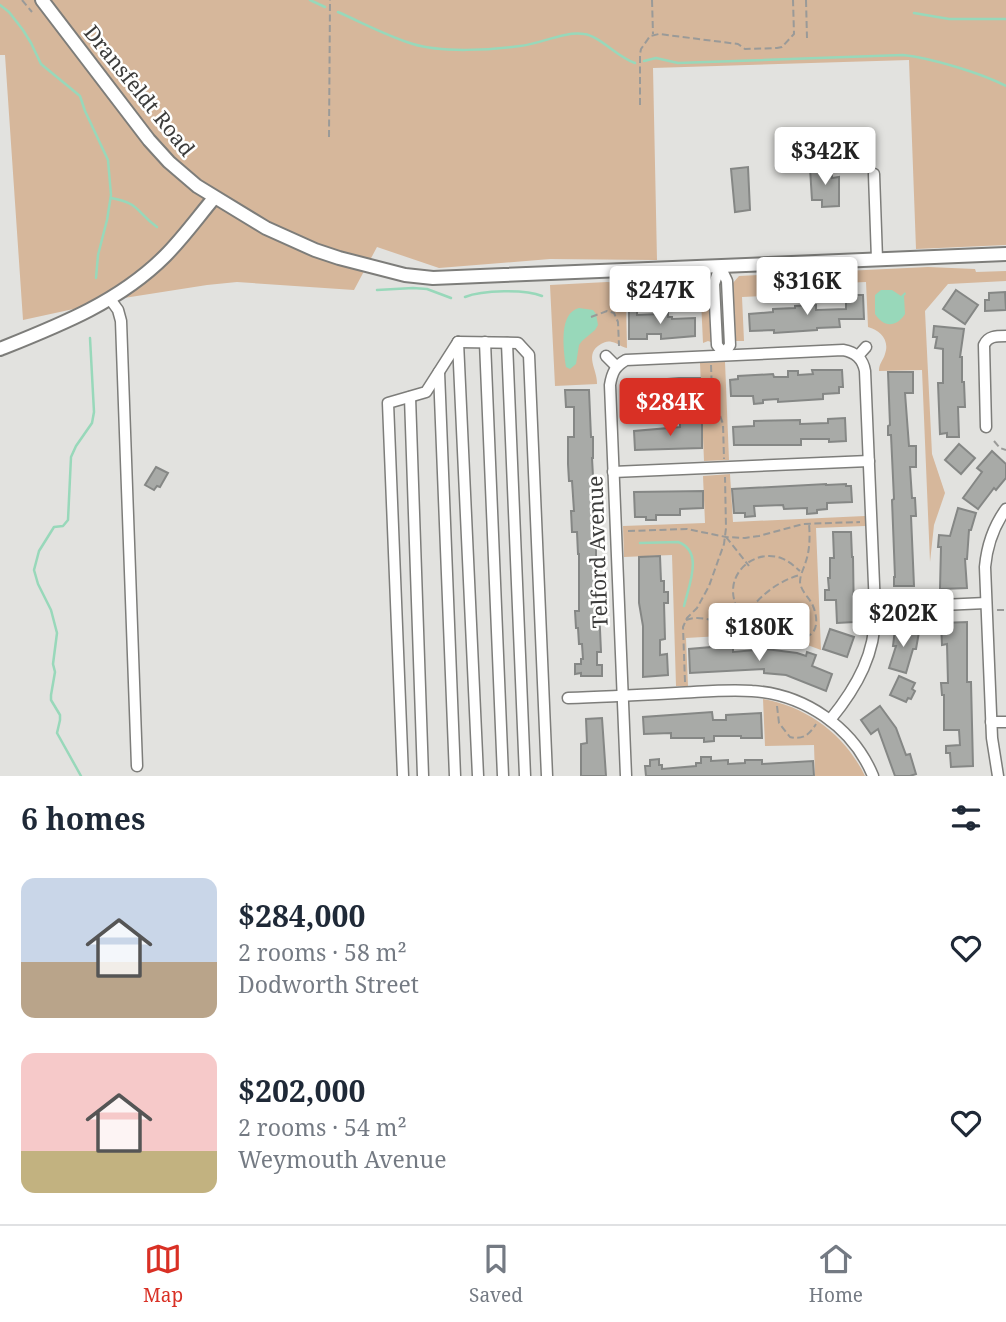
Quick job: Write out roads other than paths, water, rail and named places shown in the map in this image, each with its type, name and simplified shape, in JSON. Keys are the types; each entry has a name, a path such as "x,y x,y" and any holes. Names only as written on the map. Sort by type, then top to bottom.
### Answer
{"main road":[{"name":"Dransfeldt Road","path":"42,0 155,147 186,178 214,198 266,228 339,258 413,276 448,277 1006,254"},
{"path":"0,349 70,321 134,283 165,256 214,198"}],"street":[{"path":"874,174 877,259"},
{"path":"720,266 727,282 730,345 724,354"},
{"path":"110,299 118,310 121,321 136,766"},
{"path":"986,428 984,345 988,339 1006,336"},
{"path":"457,342 518,343 529,355 547,776"},
{"path":"402,776 388,403 426,392 457,342"},
{"path":"457,342 478,776"},
{"path":"485,342 503,776"},
{"path":"507,343 525,776"},
{"path":"858,356 866,347"},
{"path":"606,356 616,366 632,359 843,350 852,352 862,362 865,371 876,608 873,641 863,671 830,720"},
{"name":"Telford Avenue","path":"616,366 610,385 626,776"},
{"path":"439,372 455,776"},
{"path":"410,397 423,776"},
{"path":"613,472 869,461"},
{"path":"999,776 992,746 989,607 985,567 988,547 997,523 1006,509"},
{"path":"876,608 989,607"},
{"path":"568,698 752,691 773,694 797,701 830,720 850,738 873,776"},
{"path":"991,722 1006,722"}],"waterway":[{"path":"310,0 325,7"},
{"path":"0,5 23,30 41,64 80,96 108,160 111,195 98,255 96,278"},
{"path":"338,12 403,41 437,49 466,50 528,45 568,34 584,34 635,63"},
{"path":"914,13 949,19 1006,19"},
{"path":"644,61 656,58 678,63 903,55 956,67 1006,86"},
{"path":"111,198 133,205 157,227"},
{"path":"377,290 427,289 451,298"},
{"path":"465,297 504,291 542,296"},
{"path":"81,776 57,733 60,715 51,700 57,633 51,610 34,570 39,551 54,527 63,526 68,520 71,457 92,423 94,412 90,338"},
{"path":"640,543 678,542 686,546 691,553 693,569 684,606"}]}
